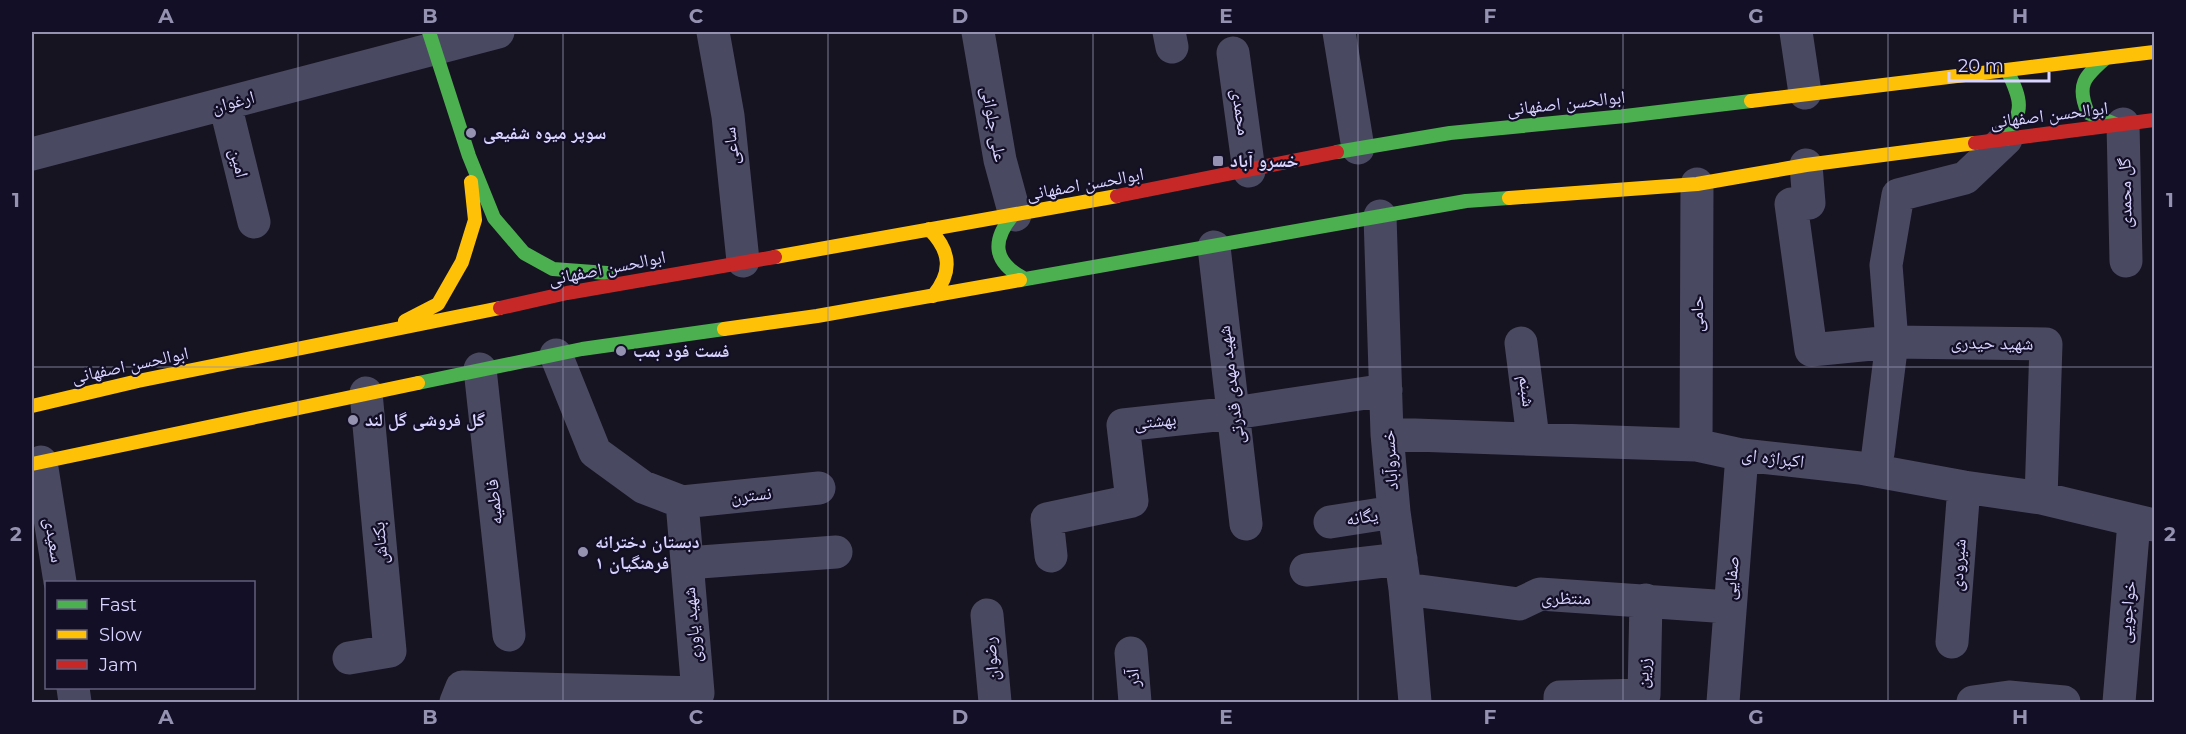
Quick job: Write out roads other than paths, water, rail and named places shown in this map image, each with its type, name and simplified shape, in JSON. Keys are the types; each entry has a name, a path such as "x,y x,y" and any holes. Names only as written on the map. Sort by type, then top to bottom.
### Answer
{"main road":[{"path":"431,40 469,156 494,218 524,253 553,269 660,276"},
{"name":"ابوالحسن اصفهانی","path":"32,406 138,381 382,333 567,293 1013,215 1359,148 1450,133 1625,116 2154,52"},
{"path":"2106,58 2083,78 2080,97 2088,113 2131,123"},
{"path":"2006,139 2019,118 2022,101 2007,70"},
{"name":"ابوالحسن اصفهانی","path":"36,463 582,349 817,316 1466,201 1697,184 1806,165 2131,123"},
{"path":"382,333 438,304 462,262 475,220 469,156"},
{"path":"1013,215 1000,231 998,250 1007,268 1023,278"},
{"path":"929,229 938,236 944,246 948,267 940,288 933,296"}],"street":[{"name":"ارغوان","path":"32,154 225,104 431,40 498,32"},
{"name":"ساعی","path":"713,32 729,116 743,261"},
{"name":"علی جلوانی","path":"978,32 1000,160 1013,215"},
{"path":"1339,32 1359,148"},
{"path":"1796,32 1805,93"},
{"name":"محمدی","path":"1233,53 1249,171"},
{"name":"امین","path":"225,104 254,222"},
{"name":"گل محمدی","path":"2126,261 2131,123"},
{"path":"1878,453 1892,342 1886,265 1898,195 1965,178 2006,139"},
{"name":"شهید حیدری","path":"1806,165 1809,203 1791,204 1811,351 1892,342 2046,344 2041,498"},
{"name":"حامی","path":"1696,445 1697,184"},
{"name":"خسروآباد","path":"1380,216 1387,434 1415,702"},
{"name":"شهید مهدی قدرتی","path":"1214,247 1246,524"},
{"name":"شبنم","path":"1521,343 1533,438"},
{"path":"556,355 595,452 643,488 682,502"},
{"name":"فاطمیه","path":"480,369 509,635"},
{"name":"بهشتی","path":"1051,556 1047,519 1132,501 1123,425 1234,413 1386,390"},
{"name":"بکتاش","path":"349,658 390,651 366,393"},
{"name":"اکبراژه ای","path":"1387,434 1696,445 1742,455 1860,468 2041,498 2144,523"},
{"name":"صفایی","path":"1723,702 1742,455"},
{"name":"سعیدی","path":"36,463 60,581"},
{"name":"شیرودی","path":"1953,642 1964,487"},
{"name":"نسترن","path":"682,502 819,488"},
{"name":"شهید یاوری","path":"682,502 696,698"},
{"name":"یگانه","path":"1330,522 1394,512"},
{"name":"خواجویی","path":"2119,702 2144,523"},
{"path":"687,562 836,552"},
{"name":"منتظری","path":"1306,570 1403,574 1519,604 1540,594 1729,607"},
{"name":"زرین","path":"1560,702 1560,697 1644,695 1646,600"},
{"name":"رضوان","path":"987,615 996,702"},
{"name":"آذر","path":"1131,653 1135,702"},
{"path":"456,702 462,687 696,698"},
{"path":"1973,702 2009,697 2064,702"}],"place":[{"name":"سوپر میوه شفیعی","path":"471,133"},
{"name":"خسرو آباد","path":"1218,161"},
{"name":"فست فود بمب","path":"621,351"},
{"name":"گل فروشی گل لند","path":"353,420"},
{"name":"دبستان دخترانه فرهنگیان ۱","path":"583,552"}]}
